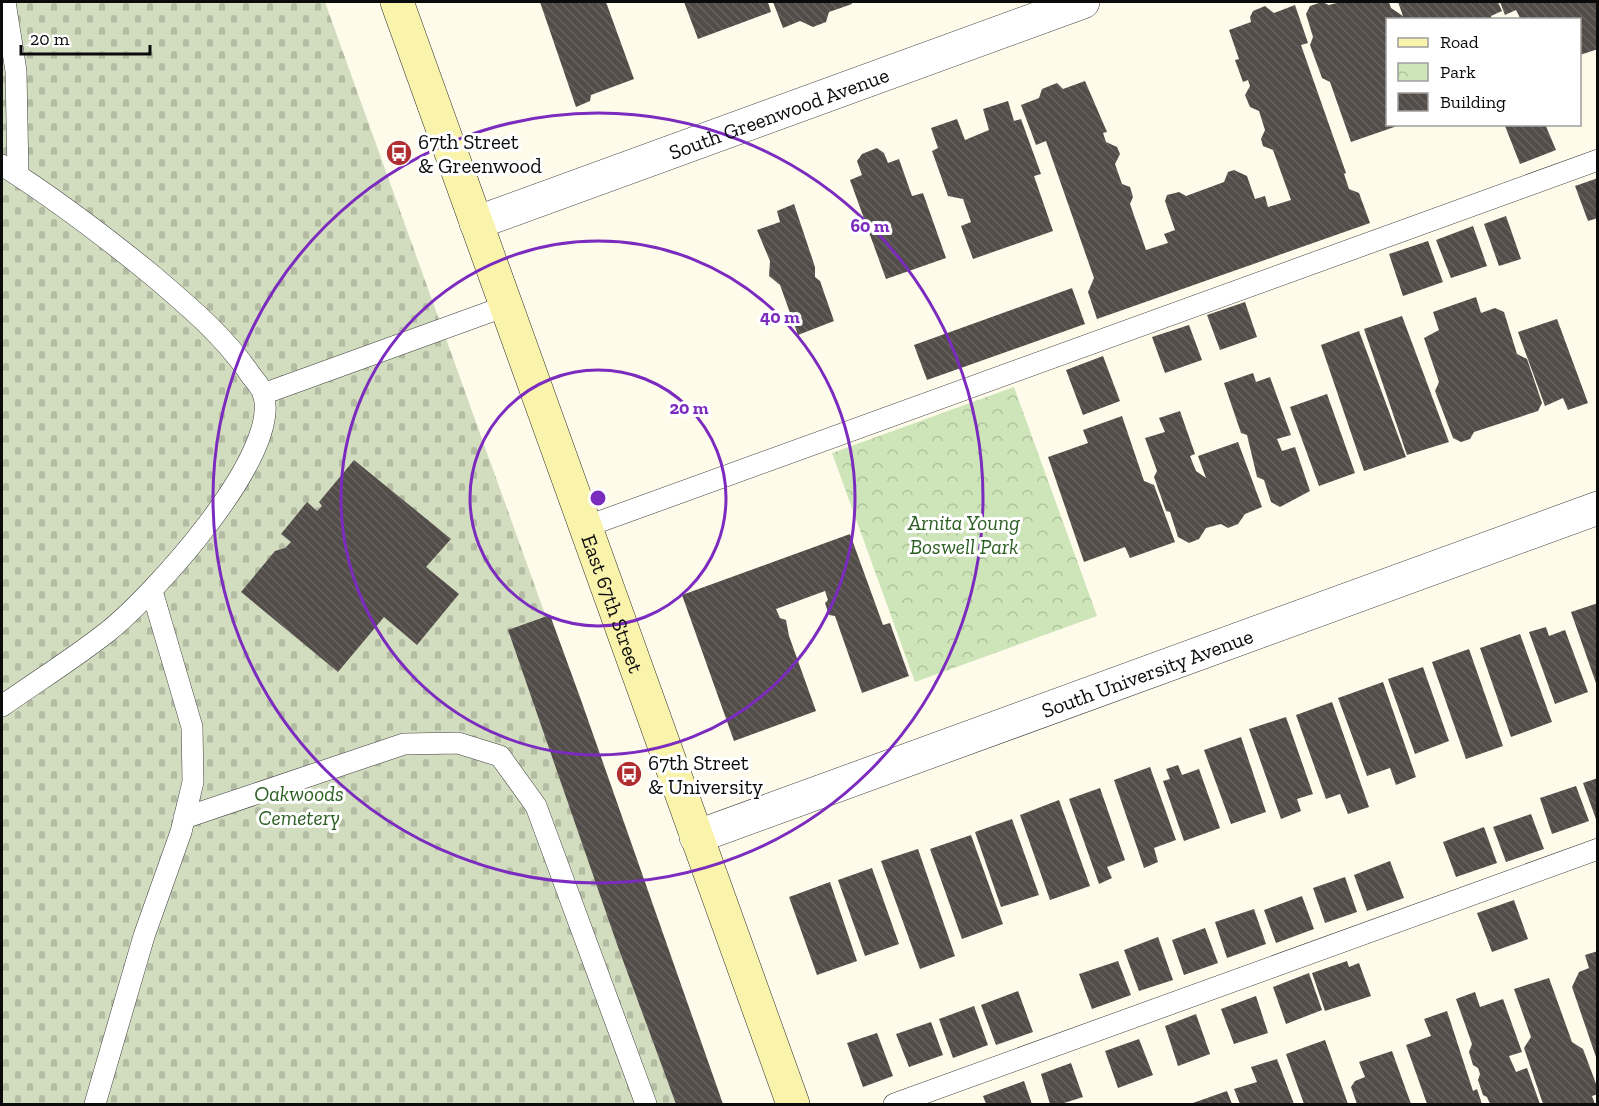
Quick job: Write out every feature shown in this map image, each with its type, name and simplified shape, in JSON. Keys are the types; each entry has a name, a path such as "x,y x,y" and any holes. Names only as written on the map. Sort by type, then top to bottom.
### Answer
{"street":[{"name":"East 67th Street","path":"397,2 793,1104"},
{"name":"South Greenwood Avenue","path":"476,223 1083,2"},
{"name":"South University Avenue","path":"696,837 1598,508"}],"lane":[{"path":"2,706 106,632 152,591 194,541 241,476 265,426 263,394 229,345 189,306 47,193 10,170 16,71 5,2"},
{"path":"585,527 1598,160"},
{"path":"263,394 506,306"},
{"path":"95,1104 144,936 184,818 193,782 192,727 152,591"},
{"path":"184,818 404,744 458,743 500,756 536,806 646,1104"},
{"path":"894,1104 1598,849"}],"green space":[{"name":"Oakwoods Cemetery","path":"2,2 325,2 721,1104 2,1104"},
{"name":"Arnita Young Boswell Park","path":"1014,387 1097,616 915,682 832,453"}],"building":[{"path":"540,2 606,2 634,79 591,95 590,101 576,107"},
{"path":"684,2 768,2 771,12 698,39"},
{"path":"773,2 851,2 852,4 829,12 826,22 813,27 800,21 783,28"},
{"path":"1322,2 1329,5 1340,2 1389,2 1391,8 1403,16 1398,2 1498,2 1502,11 1491,16 1492,18 1386,18 1386,126 1397,126 1351,142 1330,82 1322,78 1310,45 1313,37 1306,14 1310,6"},
{"path":"1500,2 1597,2 1598,49 1581,55 1581,18 1520,18 1516,10 1505,15"},
{"path":"1295,5 1308,43 1301,45 1346,173 1344,174 1349,189 1359,193 1370,223 1097,319 1088,292 1094,278 1046,141 1036,145 1021,105 1039,98 1042,89 1057,83 1063,89 1085,81 1107,132 1103,133 1106,142 1117,147 1120,154 1115,164 1122,184 1130,187 1133,197 1130,204 1146,250 1168,243 1164,234 1175,230 1165,201 1167,195 1179,192 1186,196 1224,182 1228,172 1234,170 1247,176 1255,199 1265,196 1268,207 1291,200 1273,150 1263,146 1261,139 1265,130 1259,111 1250,107 1245,95 1250,86 1248,80 1243,82 1235,60 1239,59 1229,30 1251,22 1250,17 1253,11 1265,6 1274,13"},
{"path":"1008,101 1014,121 1021,119 1041,174 1034,176 1053,231 973,259 961,226 971,222 963,199 948,196 932,151 938,148 931,128 957,119 965,140 989,130 983,109"},
{"path":"1505,126 1546,126 1556,150 1520,164"},
{"path":"877,148 884,153 888,163 899,159 912,196 923,193 946,258 886,279 850,180 862,175 857,161 862,154"},
{"path":"1598,178 1598,218 1588,221 1575,186"},
{"path":"794,204 815,267 815,277 820,281 834,321 798,335 780,285 769,276 770,261 757,230 780,222 777,211"},
{"path":"1506,216 1521,259 1499,266 1484,224"},
{"path":"1473,226 1487,266 1451,278 1436,240"},
{"path":"1428,241 1443,282 1403,296 1389,254"},
{"path":"1072,288 1085,324 927,380 914,345"},
{"path":"1476,297 1481,313 1495,308 1504,312 1517,354 1527,359 1542,403 1538,411 1474,432 1470,439 1461,442 1453,438 1435,391 1439,382 1424,338 1439,330 1433,312"},
{"path":"1245,302 1257,337 1220,350 1207,315"},
{"path":"1402,316 1449,442 1407,455 1364,329"},
{"path":"1557,319 1588,403 1568,410 1563,398 1545,406 1518,332"},
{"path":"1189,325 1202,360 1165,373 1152,337"},
{"path":"1359,331 1406,457 1364,471 1321,345"},
{"path":"1103,356 1120,401 1083,415 1066,370"},
{"path":"1253,373 1256,382 1270,377 1291,435 1277,439 1282,451 1295,447 1310,491 1280,507 1271,502 1264,480 1257,477 1247,435 1241,433 1224,383"},
{"path":"1327,394 1355,473 1319,486 1290,407"},
{"path":"1180,411 1195,454 1190,456 1196,471 1206,478 1198,456 1238,442 1262,507 1245,514 1238,524 1228,528 1221,524 1206,528 1199,539 1189,543 1178,537 1170,512 1166,511 1154,477 1157,471 1145,438 1165,432 1159,418"},
{"path":"1122,416 1144,481 1154,485 1175,542 1130,558 1125,547 1084,562 1048,457 1088,443 1083,430"},
{"path":"354,460 451,539 426,567 459,594 417,645 384,617 338,672 241,592 275,551 285,548 291,542 281,534 307,502 317,511 322,506 319,502"},
{"path":"850,534 883,625 890,623 909,676 862,693 835,616 829,615 825,603 828,600 825,591 776,609 780,618 786,620 789,636 816,711 734,741 682,595"},
{"path":"1598,603 1598,686 1597,686 1571,612"},
{"path":"550,615 723,1104 676,1104 618,947 508,630"},
{"path":"1546,627 1549,636 1565,630 1588,692 1555,704 1529,632"},
{"path":"1520,634 1552,722 1511,737 1480,648"},
{"path":"1469,649 1503,746 1466,759 1432,662"},
{"path":"1423,667 1449,741 1415,754 1388,679"},
{"path":"1383,682 1416,777 1396,785 1390,768 1367,776 1338,698"},
{"path":"1332,702 1369,807 1348,814 1340,794 1326,799 1296,715"},
{"path":"1286,717 1313,794 1297,799 1301,811 1281,819 1249,729"},
{"path":"1241,737 1266,812 1231,824 1204,750"},
{"path":"1178,765 1182,775 1199,769 1220,828 1184,841 1163,781 1170,779 1166,769"},
{"path":"1150,767 1176,840 1154,848 1158,862 1144,868 1114,780"},
{"path":"1598,778 1598,822 1597,822 1583,783"},
{"path":"1576,786 1589,821 1552,834 1540,798"},
{"path":"1100,788 1125,860 1107,867 1112,878 1099,884 1069,799"},
{"path":"1059,800 1090,886 1050,900 1020,815"},
{"path":"1531,814 1544,849 1506,862 1493,827"},
{"path":"1012,819 1039,895 1001,907 975,832"},
{"path":"1484,827 1497,863 1456,877 1443,842"},
{"path":"971,835 1003,924 962,939 930,849"},
{"path":"918,849 955,956 920,969 881,861"},
{"path":"1390,861 1404,898 1367,911 1354,875"},
{"path":"872,868 899,944 865,956 838,880"},
{"path":"1345,877 1357,912 1325,923 1313,888"},
{"path":"830,882 857,961 817,975 789,897"},
{"path":"1302,896 1314,929 1276,943 1264,910"},
{"path":"1514,900 1528,939 1492,952 1477,913"},
{"path":"1254,909 1266,944 1227,958 1215,922"},
{"path":"1205,928 1218,963 1184,975 1172,940"},
{"path":"1158,937 1173,980 1139,991 1124,950"},
{"path":"1598,951 1597,1060 1572,987 1579,972 1589,968 1585,955"},
{"path":"1118,961 1131,995 1092,1009 1079,974"},
{"path":"1347,961 1349,967 1359,963 1371,996 1325,1011 1312,973"},
{"path":"1309,973 1322,1010 1286,1024 1273,987"},
{"path":"1549,978 1572,1042 1583,1049 1598,1089 1598,1094 1592,1096 1595,1104 1543,1104 1524,1048 1531,1037 1514,989"},
{"path":"1018,991 1033,1032 996,1045 981,1005"},
{"path":"1475,992 1480,1007 1503,999 1522,1052 1509,1056 1516,1072 1527,1068 1540,1104 1490,1104 1487,1097 1483,1095 1478,1080 1480,1074 1478,1068 1473,1065 1469,1052 1472,1044 1456,999"},
{"path":"1256,996 1268,1033 1234,1044 1221,1009"},
{"path":"974,1006 988,1045 953,1058 939,1019"},
{"path":"1447,1011 1473,1091 1477,1089 1482,1104 1427,1104 1406,1045 1431,1036 1424,1019"},
{"path":"1196,1014 1210,1054 1178,1066 1165,1026"},
{"path":"931,1022 943,1055 909,1067 896,1034"},
{"path":"877,1033 893,1076 863,1087 847,1043"},
{"path":"1139,1039 1153,1075 1118,1088 1105,1051"},
{"path":"1325,1040 1348,1104 1304,1104 1286,1054"},
{"path":"1392,1051 1411,1104 1357,1104 1351,1087 1355,1081 1365,1077 1359,1062"},
{"path":"1277,1059 1294,1104 1240,1104 1234,1089 1257,1082 1251,1067"},
{"path":"1071,1063 1083,1097 1061,1104 1050,1104 1041,1074"},
{"path":"1024,1081 1032,1104 986,1104 983,1096"},
{"path":"1227,1091 1232,1104 1190,1104"}],"place":[{"name":"67th Street & Greenwood","path":"399,153"},
{"name":"67th Street & University","path":"629,774"}]}
